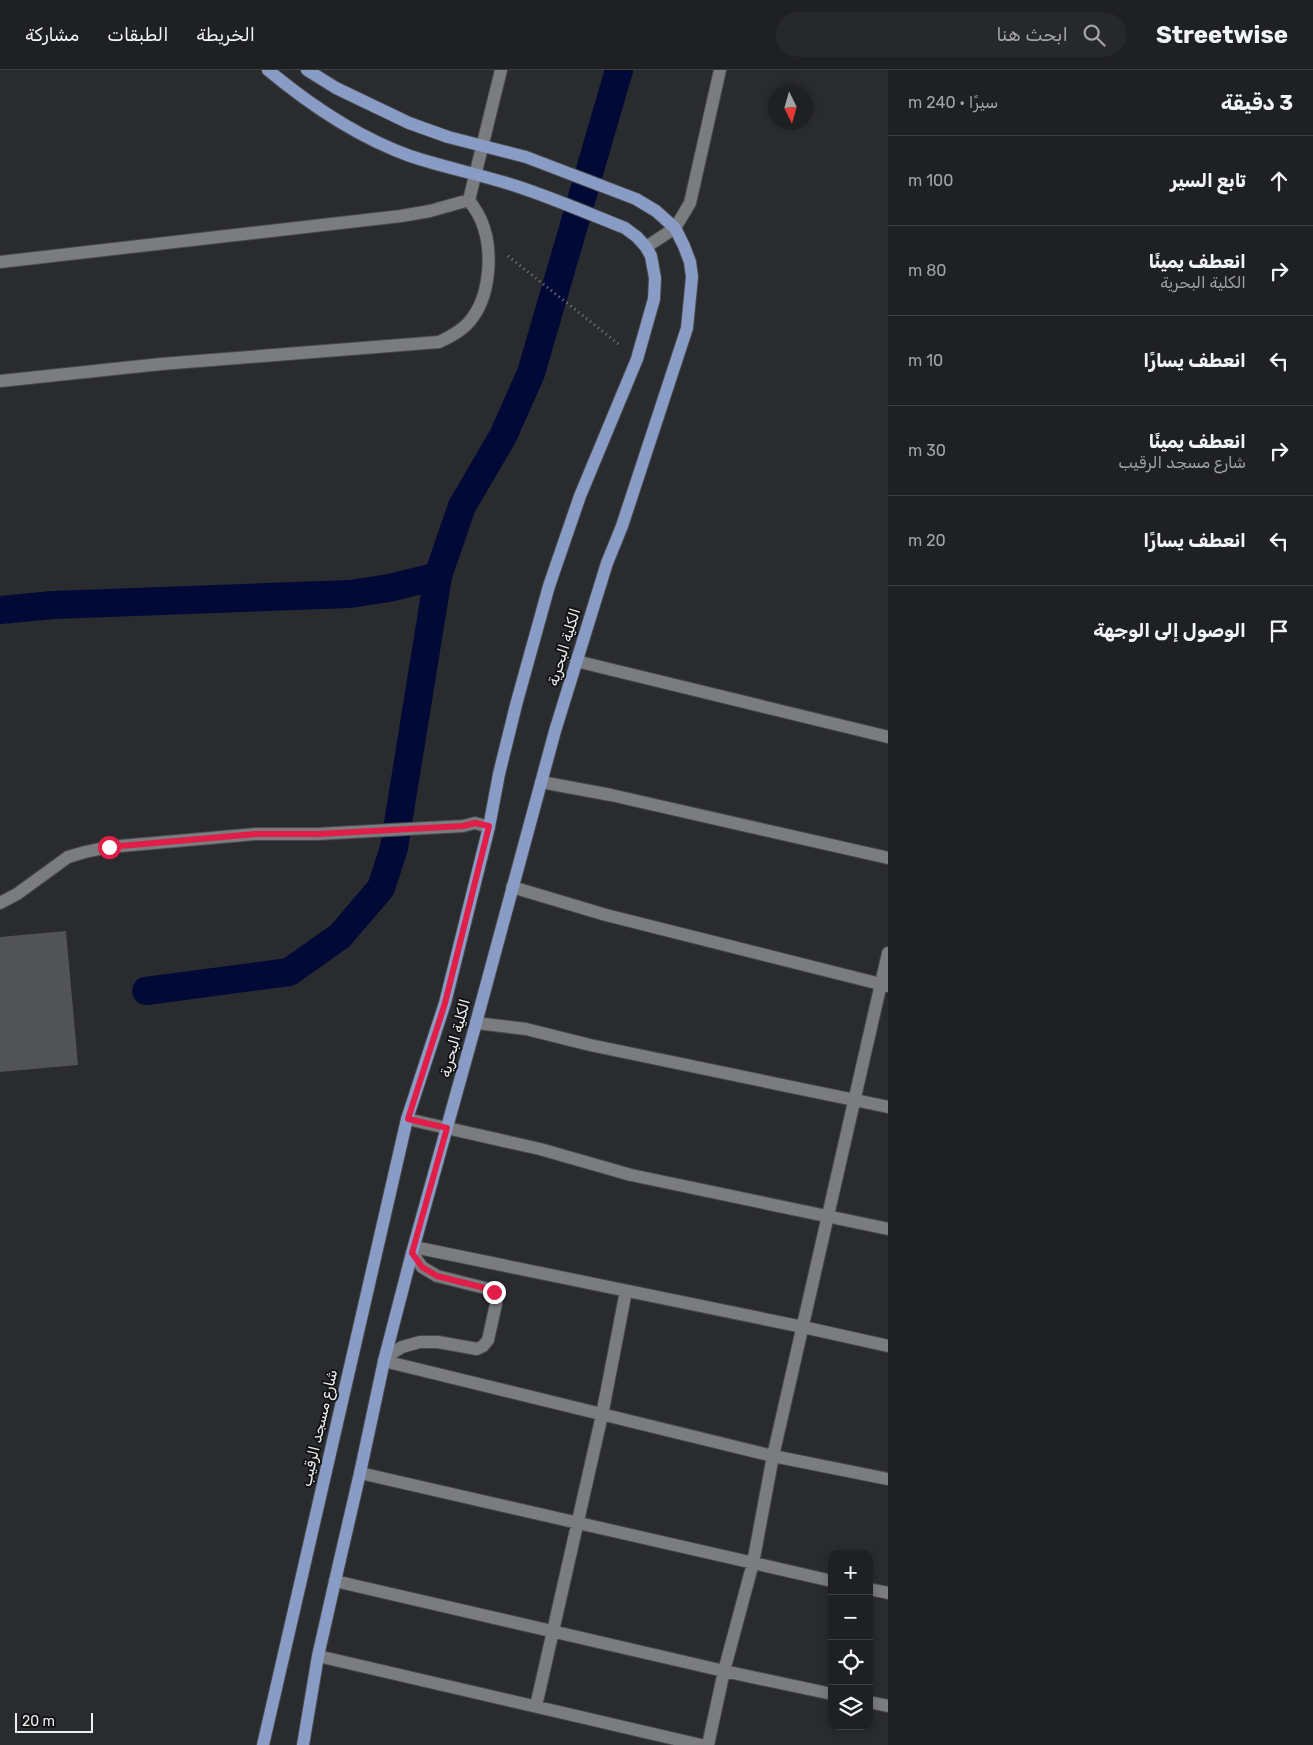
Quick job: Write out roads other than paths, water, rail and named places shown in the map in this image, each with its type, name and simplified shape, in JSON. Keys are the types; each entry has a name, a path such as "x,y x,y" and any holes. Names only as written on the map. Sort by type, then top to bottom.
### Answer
{"main road":[{"name":"الكلية البحرية","path":"268,70 296,94 338,122 380,143 424,160 520,187 625,228 646,247 654,266 654,299 637,359 580,496 550,586 516,705 499,774 489,826 445,1003 408,1119"},
{"name":"الكلية البحرية","path":"307,70 336,88 409,123 448,137 526,157 636,199 656,211 675,228 690,262 692,276 687,328 576,661 512,886 447,1128"},
{"name":"شارع مسجد الرقيب","path":"263,1745 408,1119"},
{"path":"303,1745 318,1656 385,1359 447,1128"}],"street":[{"path":"0,381 161,364 439,342 452,336 473,318 482,301 489,271 482,220 469,200 501,70"},
{"path":"646,247 675,228 690,203 720,70"},
{"path":"0,262 401,216 430,211 469,200"},
{"path":"576,661 888,737"},
{"path":"541,782 611,795 888,858"},
{"path":"0,903 17,894 68,857 109,847 256,834 318,834 463,826 475,823 489,826"},
{"path":"512,886 606,915 884,986"},
{"path":"708,1745 724,1671 753,1564 773,1456 855,1100 884,986 888,953"},
{"path":"476,1023 526,1029 590,1046 888,1107"},
{"path":"408,1119 540,1149 631,1175 888,1229"},
{"path":"413,1250 803,1326 888,1346"},
{"path":"385,1359 402,1347 420,1342 438,1342 477,1349 488,1340 496,1304 494,1292 489,1289 437,1276 422,1267 413,1250"},
{"path":"536,1706 602,1415 626,1291"},
{"path":"385,1359 602,1415 773,1456 888,1479"},
{"path":"360,1472 828,1580"},
{"path":"335,1581 828,1693"},
{"path":"873,1590 888,1593"},
{"path":"318,1656 701,1745"},
{"path":"873,1703 888,1706"}],"waterway":[{"path":"146,991 289,972 340,936 381,888 394,848 438,576 462,506 503,436 531,373 619,70"},
{"path":"0,610 53,605 350,594 389,588 438,576"}]}
